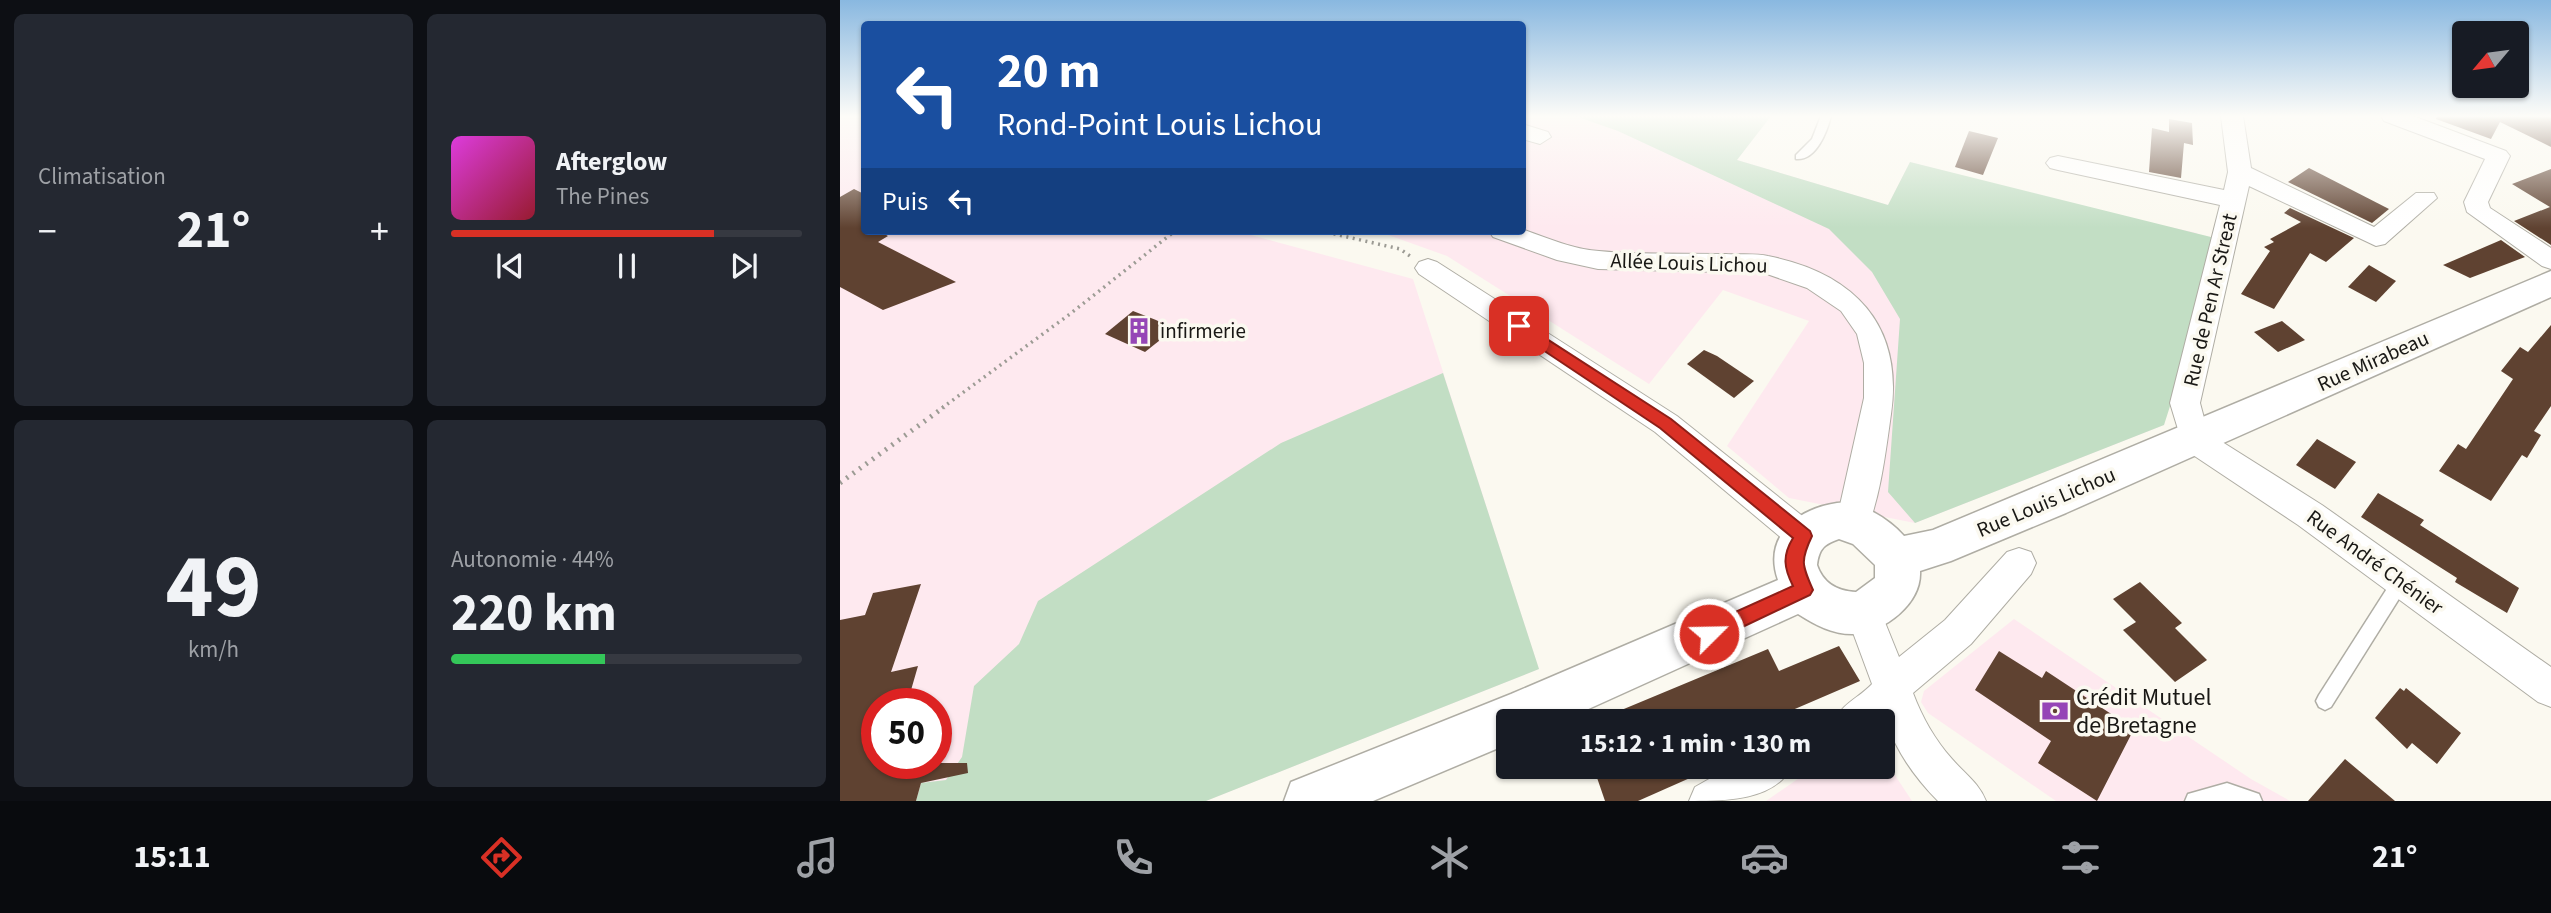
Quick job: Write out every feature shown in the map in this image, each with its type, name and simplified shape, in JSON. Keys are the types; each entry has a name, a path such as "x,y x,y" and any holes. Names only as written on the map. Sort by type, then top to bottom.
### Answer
{"main road":[{"name":"Rue Mirabeau","path":"2196,440 2551,283"},
{"name":"Rue Louis Lichou","path":"1895,557 1936,548 2196,440"},
{"path":"1825,523 1853,523 1878,536 1895,557 1898,571 1889,596 1878,606 1863,611 1834,610 1820,605 1804,590 1793,568 1795,551 1803,536 1825,523"},
{"path":"1310,801 1513,719 1804,590"}],"street":[{"name":"Rue de Pen Ar Streat","path":"2196,440 2185,403 2240,172 2237,153"},
{"path":"2507,153 2476,202 2479,212 2551,260"},
{"name":"Rue de Pen Ar Streat","path":"2058,163 2233,200"},
{"path":"2240,172 2376,238 2425,198"},
{"name":"Allée Louis Lichou","path":"1513,235 1566,254 1598,260 1766,264 1792,270 1834,290 1876,339 1881,360 1881,386 1853,523"},
{"path":"1428,268 1665,424 1803,536"},
{"name":"Rue André Chénier","path":"2196,440 2310,515 2551,689"},
{"path":"1875,709 1907,673 1958,632 2019,563"},
{"path":"1863,611 1908,729 1937,772 1966,801"},
{"path":"1709,801 1749,779"}],"lane":[{"path":"1800,157 1807,153"},
{"path":"2325,701 2401,581"},
{"path":"2195,801 2227,792 2252,801"}],"path":[{"path":"840,483 1059,322 1170,235"},
{"path":"1339,235 1400,249 1428,268"}],"shaded area":[{"path":"840,153 861,153 861,235 1251,235 1413,279 1539,669 1206,801 840,801"},
{"path":"1526,153 1742,153 1737,160 1888,205 1910,162 2102,212 2197,233 2164,425 1915,523 1789,498 1727,446 1809,321 1723,290 1649,384 1447,256 1388,235 1526,235"},
{"name":"Crédit Mutuel de Bretagne","path":"2014,619 2251,779 2290,801 2056,801 1928,713 1921,702 1924,691"},
{"path":"1895,775 1912,801 1766,801 1798,779 1895,779"}],"green space":[{"path":"1666,153 1742,153 1737,160 1888,205 1910,162 2223,240 2164,425 1915,523 1888,492 1900,319 1872,272 1829,229"},
{"path":"1443,373 1539,669 1206,801 916,801 921,783 952,779 952,771 962,757 974,686 1019,644 1038,601 1281,443"}],"building":[{"path":"1960,153 1992,153 1983,175 1955,167"},
{"path":"2150,153 2183,153 2181,178 2149,172"},
{"path":"2309,168 2389,209 2372,223 2288,182"},
{"path":"2551,169 2551,245 2514,221 2550,207 2512,184"},
{"path":"854,189 861,192 861,235 886,235 878,242 956,282 883,310 840,287 840,197"},
{"path":"2290,208 2354,238 2326,262 2310,253 2274,309 2241,294 2270,251 2264,247 2274,242 2270,239 2301,222 2284,213"},
{"path":"2501,240 2525,257 2470,278 2443,265"},
{"path":"2369,265 2396,281 2376,302 2348,287"},
{"name":"infirmerie","path":"1133,311 1174,329 1145,352 1105,334"},
{"path":"2282,321 2305,340 2278,352 2254,332"},
{"path":"2551,325 2551,406 2534,431 2541,435 2527,458 2522,455 2491,501 2439,471 2458,444 2466,449 2513,379 2501,371 2520,347 2528,352"},
{"path":"1704,350 1754,381 1734,398 1687,364"},
{"path":"2317,439 2356,462 2335,489 2296,465"},
{"path":"2378,493 2424,520 2420,525 2519,588 2507,613 2455,582 2457,578 2361,517"},
{"path":"2140,582 2182,623 2175,628 2207,660 2175,682 2123,630 2136,622 2113,599"},
{"path":"921,584 891,672 918,666 912,688 861,688 861,779 940,779 921,783 916,801 840,801 840,620 865,615 873,593"},
{"path":"1839,646 1860,681 1795,709 1624,709 1768,649 1779,671"},
{"name":"Crédit Mutuel de Bretagne","path":"1999,651 2042,678 2046,671 2134,729 2097,801 2038,763 2051,741 1975,690"},
{"path":"2400,688 2404,691 2406,688 2461,733 2437,764 2412,743 2407,749 2375,718"},
{"path":"2345,759 2395,801 2308,801"},
{"path":"952,763 967,763 968,773 952,776"},
{"path":"1597,779 1688,779 1638,801 1605,801"}],"place":[{"name":"infirmerie","path":"1139,331"},
{"name":"Crédit Mutuel de Bretagne","path":"2055,711"}],"route":[{"path":"1519,326 1665,424 1803,536 1795,551 1793,568 1804,590 1709,634"}]}
